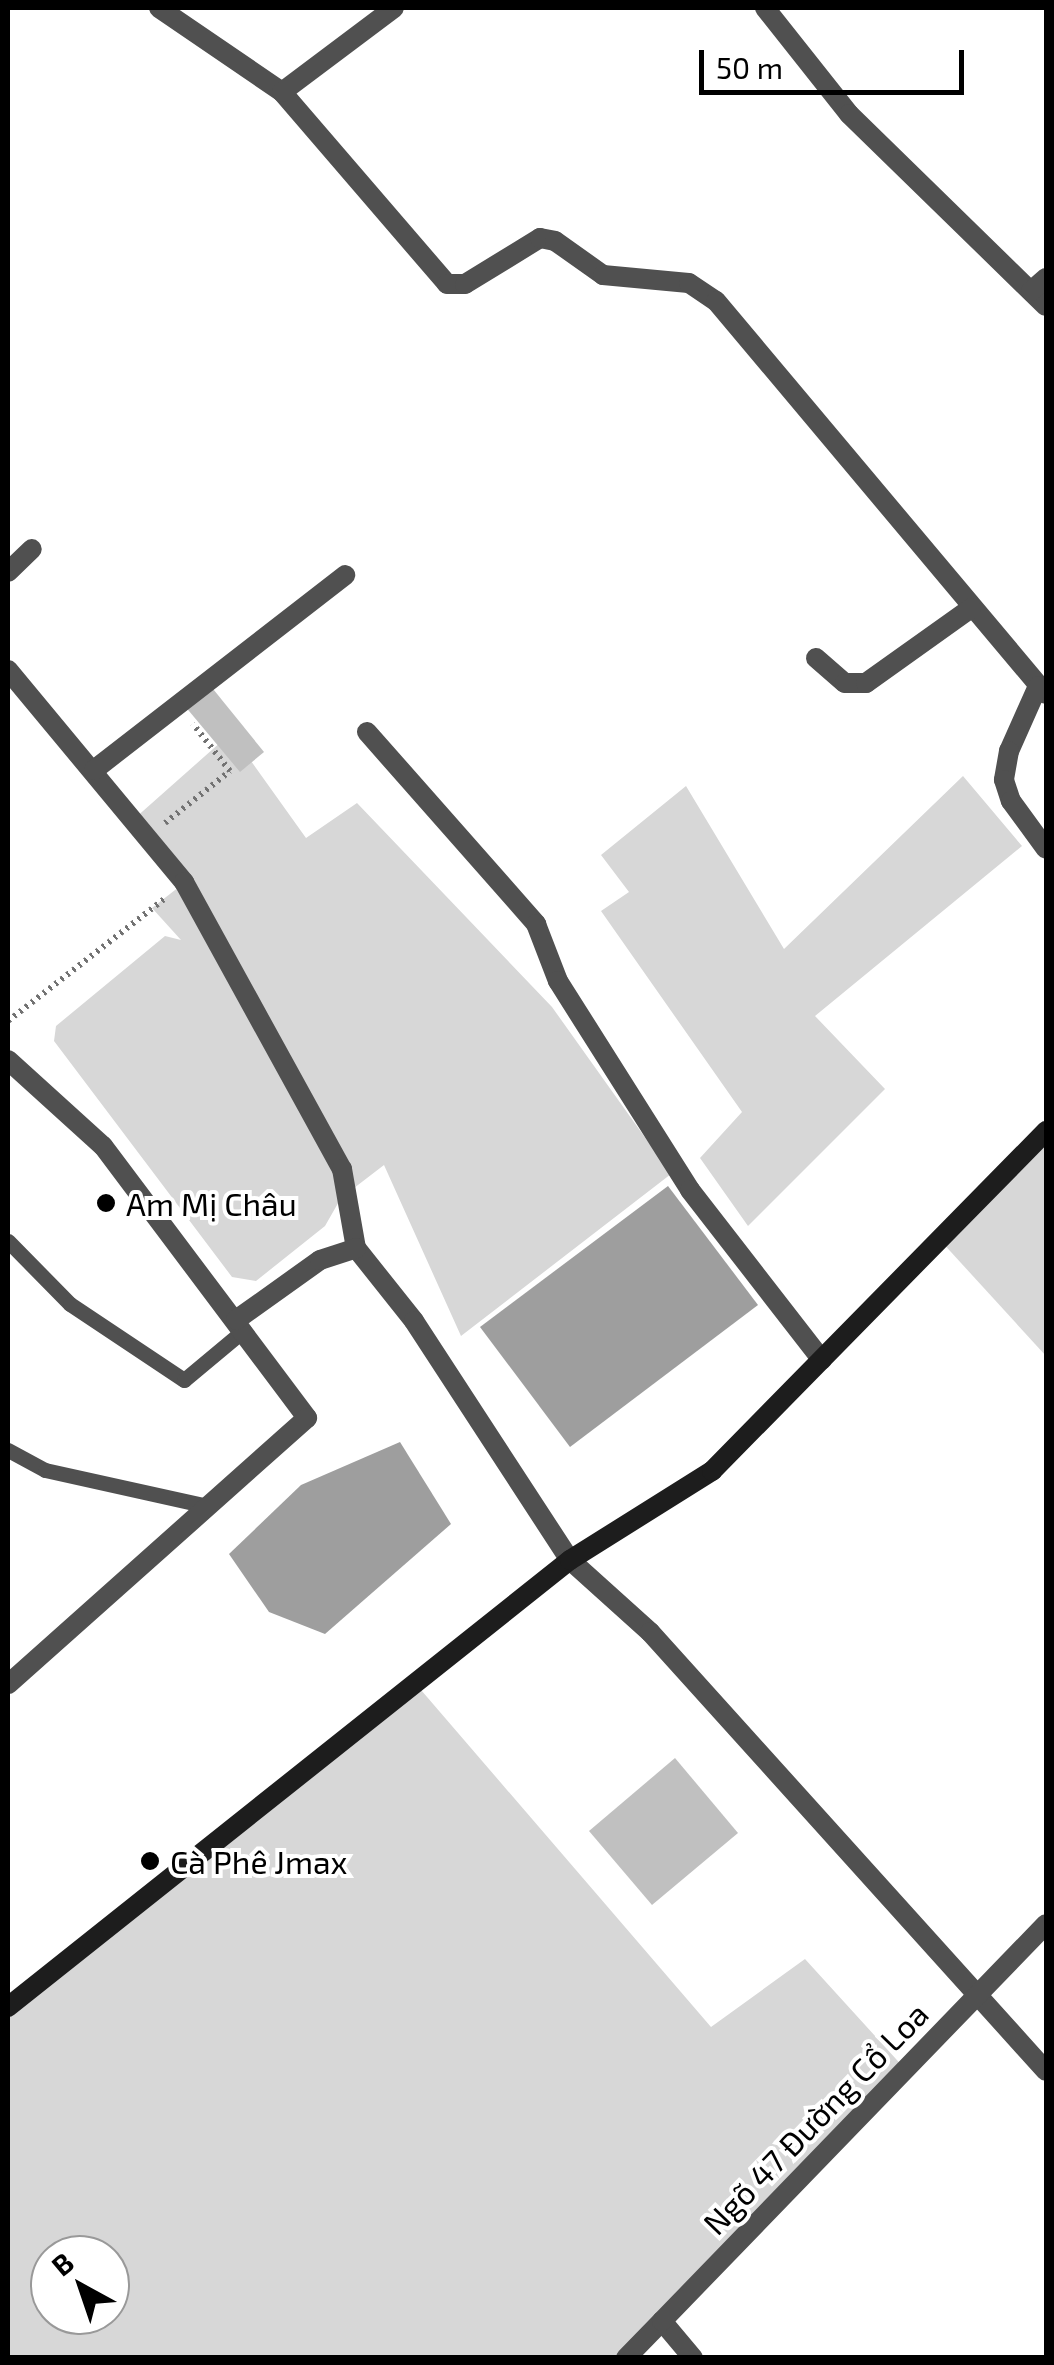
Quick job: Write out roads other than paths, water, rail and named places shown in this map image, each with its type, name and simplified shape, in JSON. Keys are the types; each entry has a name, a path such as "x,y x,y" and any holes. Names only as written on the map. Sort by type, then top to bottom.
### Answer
{"street":[{"path":"158,8 282,92 447,284 464,284 540,238 604,275 689,283 716,301 1042,690 1009,751 1004,780 1011,801 1046,849"},
{"path":"282,92 394,8"},
{"path":"765,8 849,114 1041,292"},
{"path":"8,572 32,549"},
{"path":"94,770 345,575"},
{"path":"816,658 846,683 866,683 972,608"},
{"path":"8,670 184,882 342,1169 356,1248 414,1321 570,1560 650,1632 973,1996 1046,2071"},
{"path":"367,732 536,924 558,981 690,1190 822,1360"},
{"path":"8,1060 103,1146 307,1418 8,1684"},
{"path":"8,2008 570,1560 712,1472 1046,1131"},
{"path":"240,1325 320,1260 356,1248"},
{"name":"Ngõ 47 Đường Cổ Loa","path":"626,2358 873,2108 973,1996 1046,1924"},
{"path":"662,2321 694,2358"}],"lane":[{"path":"8,1240 70,1304 184,1380 240,1325"},
{"path":"8,1450 45,1470 208,1506"}],"place":[{"name":"Am Mị Châu","path":"106,1203"},
{"name":"Cà Phê Jmax","path":"150,1861"}]}
